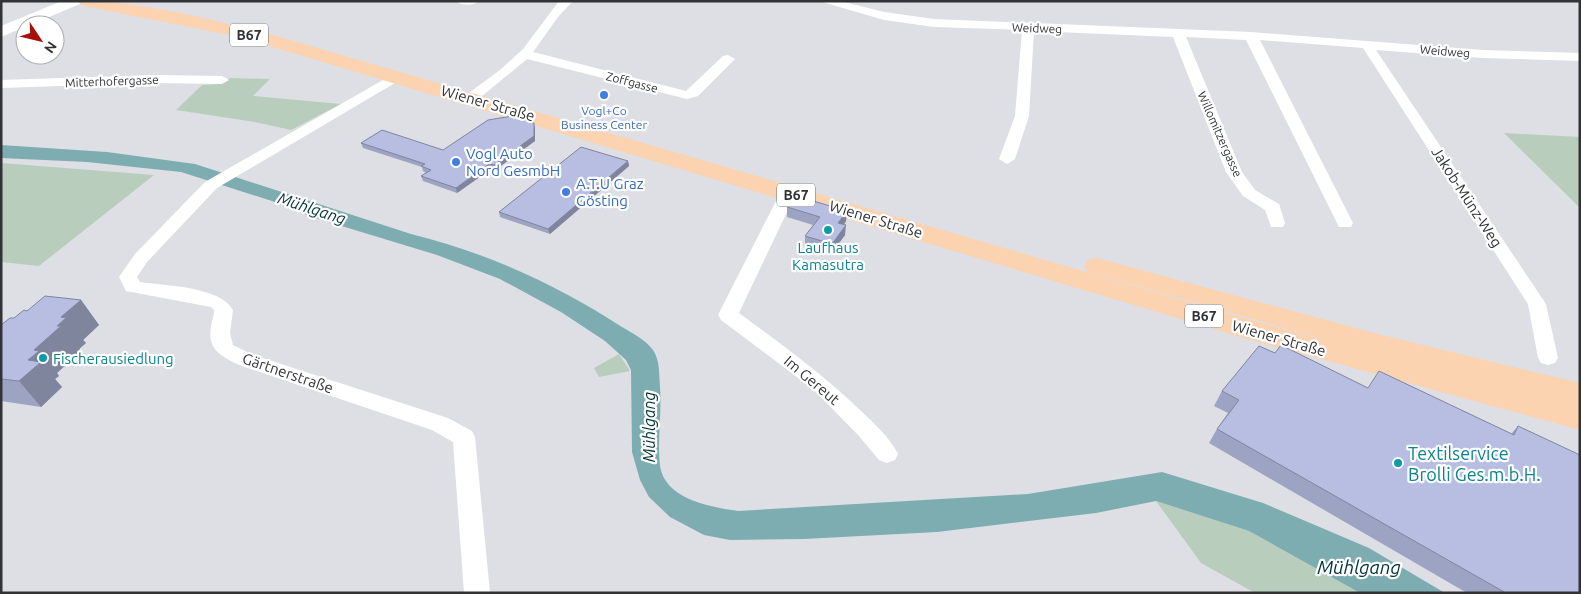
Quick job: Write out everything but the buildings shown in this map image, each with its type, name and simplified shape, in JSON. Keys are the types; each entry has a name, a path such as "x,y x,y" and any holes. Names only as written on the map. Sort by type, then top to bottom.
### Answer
{"main road":[{"name":"Wiener Straße","path":"84,1 231,30 395,77 478,93 1364,340 1580,395"},
{"name":"Wiener Straße","path":"140,1 196,11 288,32 788,193 1257,332 1580,418"}],"street":[{"path":"1,32 75,1"},
{"path":"462,1 468,3 473,1"},
{"path":"478,93 535,43 557,9 566,1"},
{"name":"Weidweg","path":"825,1 884,16 934,24 1251,36 1483,54 1580,57"},
{"path":"1007,160 1022,116 1028,28"},
{"name":"Willomitzergasse","path":"1178,33 1234,172 1249,193 1274,208 1277,223"},
{"path":"1251,36 1345,223"},
{"name":"Jakob-Münz-Weg","path":"1366,44 1537,304 1548,358"},
{"name":"Zoffgasse","path":"524,54 687,95 693,93 728,59"},
{"name":"Gärtnerstraße","path":"395,77 211,185 141,258 128,277 133,287 147,291 210,299 221,304 225,313 220,332 224,349 246,360 440,424 464,437 477,593"},
{"name":"Mitterhofergasse","path":"1,84 51,84 153,79 222,80"},
{"name":"Im Gereut","path":"788,193 724,320 820,384 887,454"}],"green space":[{"path":"230,78 270,79 253,96 341,104 291,130 255,122 176,110 202,85 221,84"},
{"path":"1504,133 1580,137 1580,208"},
{"path":"1,163 154,175 39,266 1,262"},
{"path":"619,354 630,371 599,377 594,368"},
{"path":"1156,501 1249,531 1360,593 1255,593 1201,563"}],"water":[{"name":"Mühlgang","path":"1,145 107,152 195,164 466,250 547,284 634,334 653,350 657,358 659,372 660,466 664,478 671,487 691,500 703,504 738,511 1028,494 1162,472 1263,503 1369,548 1445,593 1360,593 1249,531 1156,501 1096,513 937,532 804,539 730,540 704,535 670,517 649,497 640,480 632,452 631,370 626,360 605,341 561,312 500,279 437,255 312,217 272,201 181,172 87,162 1,158"}],"place":[{"name":"Vogl+Co Business Center","path":"604,95"},
{"name":"Vogl Auto Nord GesmbH","path":"456,162"},
{"name":"A.T.U Graz Gösting","path":"566,192"},
{"name":"Laufhaus Kamasutra","path":"828,230"},
{"name":"Fischerausiedlung","path":"43,358"},
{"name":"Textilservice Brolli Ges.m.b.H.","path":"1398,463"}]}
